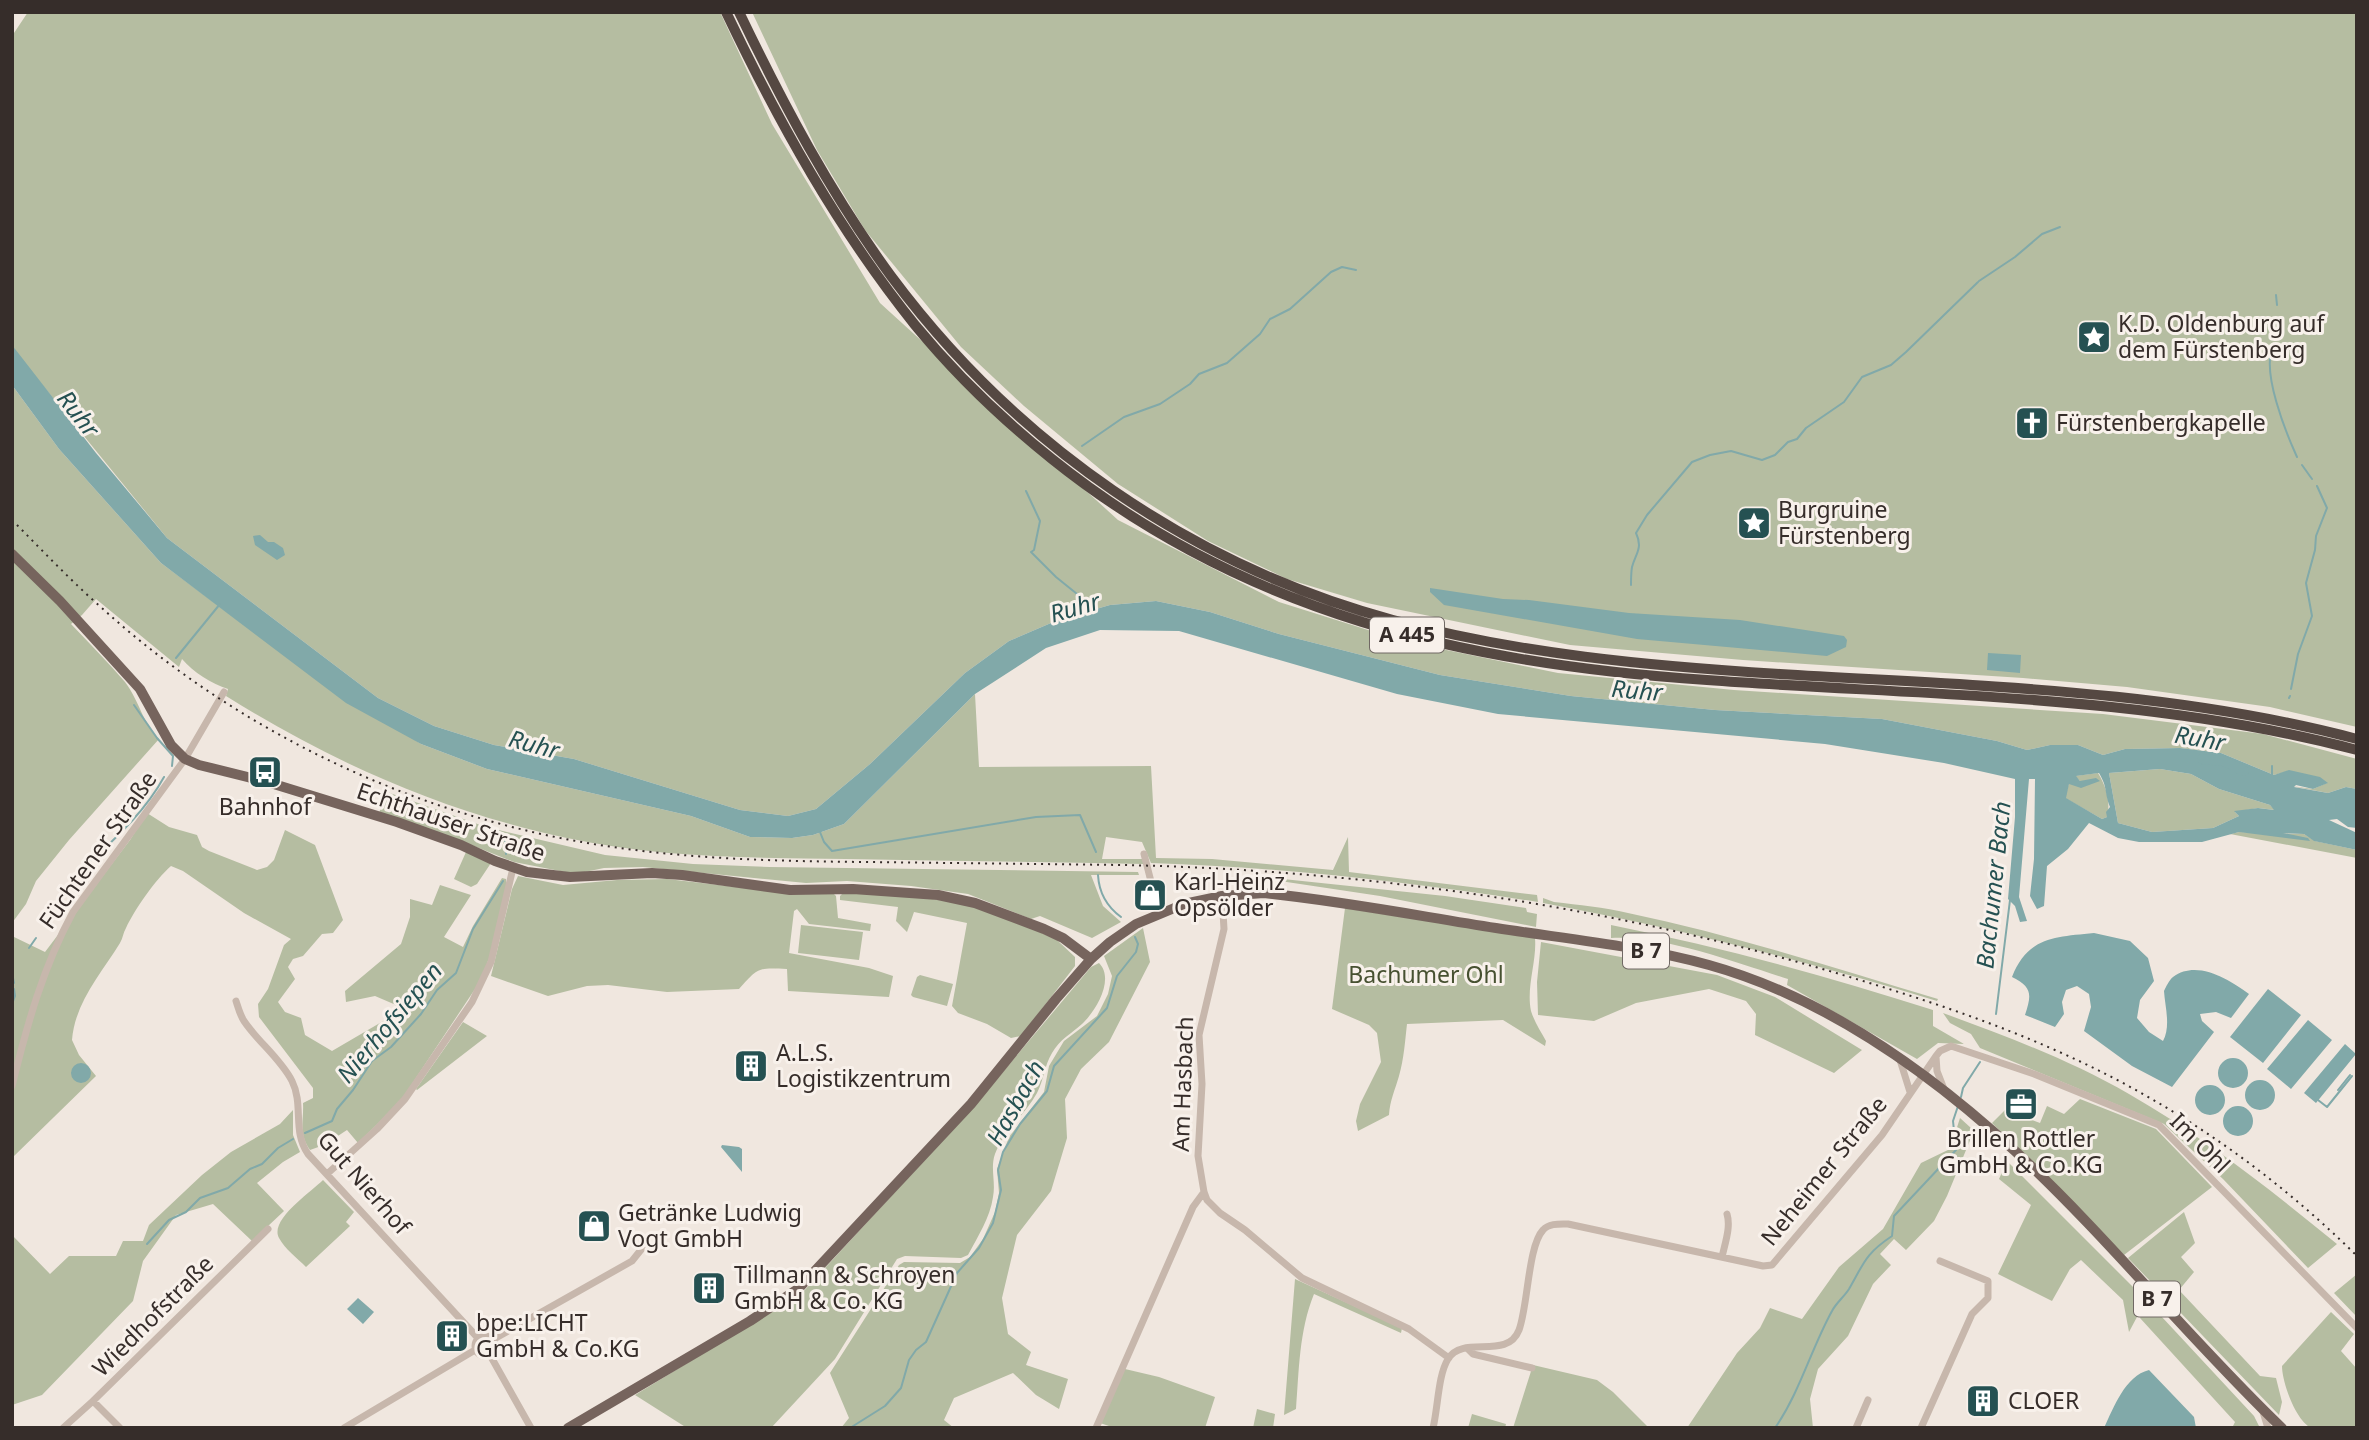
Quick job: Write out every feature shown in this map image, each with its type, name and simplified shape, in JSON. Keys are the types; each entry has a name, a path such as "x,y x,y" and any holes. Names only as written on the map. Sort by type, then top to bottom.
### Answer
{"highway":[{"name":"A 445","path":"726,12 800,157 838,219 917,328 963,379 1015,429 1092,491 1153,531 1215,565 1259,585 1322,610 1387,630 1497,655 1562,666 1702,680 2044,700 2233,723 2357,750"},
{"name":"A 445","path":"739,12 770,77 835,193 892,277 971,371 1022,420 1099,482 1159,521 1263,575 1326,600 1390,619 1499,644 1565,654 1703,669 2047,689 2161,701 2236,712 2357,738"}],"main road":[{"path":"12,554 60,601 140,689 165,738 185,759"},
{"name":"Echthauser Straße","path":"185,759 397,822 461,845 513,868 562,877 662,874 790,890 853,889 938,895 965,900 1053,933 1091,959"},
{"name":"B 7","path":"567,1427 738,1328 798,1289 971,1104 1091,959 1110,942 1159,913 1184,904 1222,896 1264,893 1638,950 1740,974 1811,1004 1867,1036 1922,1075 2014,1150 2281,1428"},
{"path":"1074,945 1088,946 1110,942"}],"street":[{"name":"Füchtener Straße","path":"12,1086 44,970 73,912 185,759 224,692"},
{"path":"1144,853 1159,913"},
{"path":"327,1174 405,1100 472,1002 491,961 513,868"},
{"name":"Am Hasbach","path":"1204,1192 1198,1156 1202,1084 1199,1035 1224,929 1222,896"},
{"name":"Gut Nierhof","path":"236,1001 244,1020 292,1081 298,1098 300,1139 308,1154 478,1338"},
{"name":"Im Ohl","path":"1936,1056 1951,1046 1972,1052 2034,1074 2158,1125 2357,1328"},
{"path":"1936,1056 1937,1070 1946,1094"},
{"name":"Neheimer Straße","path":"1449,1358 1457,1351 1502,1346 1516,1336 1525,1306 1536,1244 1542,1231 1549,1226 1568,1224 1763,1266 1774,1264 1882,1135 1936,1056"},
{"name":"Neheimer Straße","path":"1899,1059 1905,1070 1910,1093"},
{"path":"1096,1428 1193,1207 1204,1192 1212,1206 1302,1278 1409,1329 1449,1358 1433,1428"},
{"name":"Neheimer Straße","path":"1722,1257 1727,1213"},
{"name":"Wiedhofstraße","path":"63,1428 268,1230"},
{"path":"494,1339 632,1261 644,1245"},
{"path":"1921,1428 1972,1314 1988,1298 1988,1282 1940,1261"},
{"path":"344,1428 475,1350 478,1338 486,1335 494,1339"},
{"path":"475,1350 482,1356 490,1355 496,1348 494,1339"},
{"path":"1468,1349 1474,1354 1532,1368"},
{"path":"490,1355 533,1427"},
{"path":"1856,1428 1868,1400"},
{"path":"93,1401 120,1428"},
{"path":"2262,1408 2268,1428"}],"green space":[{"path":"28,12 720,12 772,124 880,303 1118,520 1279,602 1403,641 1558,673 1734,690 2103,714 2263,734 2357,759 2357,789 2346,787 2328,793 2291,786 2313,789 2327,783 2289,771 2274,775 2221,753 2180,748 2125,749 2103,755 2078,745 2050,745 2027,750 1997,741 1882,719 1715,710 1571,696 1440,675 1279,634 1210,612 1156,601 1110,605 1058,620 1009,641 965,673 870,764 816,809 788,816 740,810 574,759 494,745 434,726 378,698 167,538 12,345 12,36"},
{"path":"752,12 2357,12 2357,727 2270,707 2127,687 1570,645 1367,603 1287,579 1208,541 1118,484 1024,406 961,347 865,230 817,150"},
{"path":"12,385 59,449 161,563 251,630 421,744 487,769 691,816 750,837 792,838 813,835 844,824 975,694 979,767 1151,766 1156,858 1212,859 1333,870 1348,837 1349,872 1537,895 1538,902 1345,876 1151,863 1142,842 1106,837 1102,859 1142,859 1144,864 706,856 636,850 567,838 521,827 433,799 306,742 226,696 228,689 203,677 182,659 179,667 96,599 71,624 125,682 159,739 36,881 26,904 12,923"},
{"path":"2160,769 2191,774 2219,789 2270,805 2275,810 2258,808 2235,812 2239,816 2213,828 2152,832 2118,823 2109,773"},
{"path":"2098,773 2107,794 2107,817 2102,819 2065,798 2069,783 2080,781 2075,776"},
{"path":"387,792 486,827 605,855 693,864 770,867 1138,872 1139,875 1091,875 1103,906 1121,922 1092,938 1040,916 1031,919 968,894 911,886 847,881 806,883 643,867 604,868 575,874 514,862 379,813"},
{"path":"147,813 169,827 197,835 202,847 209,851 257,870 267,867 274,860 285,830 315,845 343,920 333,933 322,934 303,956 293,959 288,967 295,979 278,1002 285,1012 301,1018 305,1035 332,1051 385,1020 396,1005 375,996 346,1002 345,991 401,944 410,917 410,899 432,905 440,885 471,895 444,937 463,947 502,878 506,879 497,934 477,986 400,1102 358,1143 347,1130 324,1145 310,1150 303,1132 303,1103 313,1098 313,1088 259,1017 258,1004 268,989 284,945 291,939 244,913 183,871 171,866 135,912 120,943 78,1013 72,1040 79,1055 96,1076 12,1158 12,936 45,952 130,840"},
{"path":"2230,834 2304,834 2315,841 2357,850 2357,858"},
{"path":"466,852 491,863 477,884 471,887 454,879"},
{"path":"518,876 563,885 667,879 797,894 833,893 836,896 838,918 871,924 870,931 809,924 797,909 794,911 789,953 869,968 893,976 889,997 788,991 787,969 759,970 739,989 667,992 608,985 587,986 548,996 491,976 512,889"},
{"path":"1283,879 1445,896 1526,908 1527,912 1537,914 1536,927 1380,896 1280,881"},
{"path":"844,892 962,903 1023,924 1057,940 1075,957 1075,966 1021,1036 1011,1038 987,1024 958,1013 952,1006 967,923 914,912 907,932 896,921 898,907 840,900"},
{"path":"1543,898 1619,911 1706,931 1938,999 1937,1001 1742,946 1543,903"},
{"name":"Bachumer Ohl","path":"1345,908 1535,938 1530,1002 1532,1015 1546,1041 1545,1046 1503,1020 1407,1024 1402,1063 1389,1115 1358,1131 1356,1121 1360,1104 1381,1062 1377,1033 1369,1025 1332,1009"},
{"path":"801,925 863,932 859,960 798,953"},
{"path":"1611,925 1774,963 1933,1010 1933,1026 1964,1044 1938,1043 1917,1059 1787,985 1788,979 1677,945 1632,938 1611,938"},
{"path":"1143,928 1150,962 1109,1042 1081,1069 1065,1099 1067,1138 1051,1191 1017,1235 1002,1298 1008,1334 1031,1352 1026,1365 1068,1379 1059,1409 1036,1395 1013,1373 954,1398 944,1420 954,1428 841,1428 849,1418 830,1373 899,1265 904,1262 960,1263 970,1257 983,1239 995,1212 999,1193 997,1169 1009,1137 1044,1092 1049,1066 1064,1041 1097,1016 1108,994 1112,976 1104,956"},
{"path":"1541,942 1717,975 1775,997 1862,1050 1834,1073 1755,1035 1756,1014 1746,1001 1709,989 1636,1003 1594,1021 1538,1015 1537,982"},
{"path":"1099,963 1105,977 1098,1003 1082,1024 1055,1048 1037,1093 999,1145 993,1165 994,1191 991,1205 968,1255 961,1258 905,1256 897,1259 835,1359 771,1428 687,1428 635,1395 802,1293 976,1104 1091,967"},
{"path":"920,975 953,984 947,1006 911,995"},
{"path":"1943,1013 2061,1059 2129,1094 2210,1146 2337,1244 2308,1268 2223,1179 2164,1124 1980,1048 1971,1034 1950,1023"},
{"path":"463,1022 487,1036 417,1090 416,1089"},
{"path":"2080,1099 2156,1129 2212,1187 2124,1255 1992,1123 2005,1110 2040,1123 2047,1106 2064,1114"},
{"path":"293,1110 293,1135 300,1152 257,1183 284,1211 252,1241 213,1204 176,1215 143,1261 133,1301 42,1395 12,1405 12,1235 50,1274 69,1256 116,1256 123,1241 143,1241 149,1225 202,1175 231,1152 280,1124"},
{"path":"1960,1118 1971,1128 1971,1138 1947,1196 1934,1221 1906,1250 1894,1239 1880,1254 1891,1265 1873,1284 1848,1336 1818,1369 1810,1399 1813,1428 1687,1428 1737,1353 1760,1328 1770,1308 1802,1319 1839,1267 1883,1229 1921,1163 1950,1149"},
{"path":"2007,1161 2146,1300 2129,1332 2123,1300 2081,1260 2070,1269 2052,1301 1998,1274 2031,1205 1999,1179"},
{"path":"323,1180 354,1212 346,1222 350,1226 306,1267 284,1246 278,1231 285,1215"},
{"path":"2184,1212 2195,1243 2181,1257 2194,1272 2179,1290 2260,1376 2276,1378 2282,1402 2279,1415 2128,1258"},
{"path":"2357,1274 2357,1317 2334,1293"},
{"path":"1295,1279 1402,1328 1401,1333 1314,1294 1303,1337 1296,1409 1284,1415"},
{"path":"2148,1302 2254,1416 2260,1428 2232,1428 2235,1422 2140,1318"},
{"path":"2331,1312 2354,1334 2341,1351 2357,1369 2357,1428 2312,1428 2295,1410 2284,1382 2282,1366"},
{"path":"1533,1365 1597,1380 1649,1428 1513,1428"},
{"path":"1125,1369 1159,1377 1215,1397 1205,1428 1115,1428 1100,1423"},
{"path":"1257,1409 1275,1414 1273,1428 1253,1428"},
{"path":"1472,1414 1506,1424 1505,1428 1468,1428"}],"water":[{"path":"12,345 96,453 167,538 378,698 434,726 494,745 574,759 740,810 788,816 816,809 870,764 965,673 1009,641 1058,620 1110,605 1156,601 1210,612 1279,634 1440,675 1571,696 1715,710 1882,719 1997,741 2027,750 2050,745 2078,745 2103,755 2125,749 2180,748 2221,753 2274,775 2289,770 2320,777 2328,783 2313,789 2296,785 2294,787 2328,793 2346,787 2357,789 2357,828 2348,827 2337,819 2329,820 2357,833 2357,850 2314,841 2304,834 2283,833 2308,838 2310,841 2239,832 2202,842 2139,842 2118,838 2089,823 2068,849 2047,866 2044,906 2037,909 2030,896 2034,859 2035,779 2029,779 2019,897 2027,921 2020,922 2015,906 2008,899 2015,817 2015,779 1944,763 1825,744 1498,714 1397,694 1179,631 1100,630 1046,648 975,694 844,824 813,835 792,838 750,837 691,816 487,769 421,744 346,703 161,563 59,449 12,385","holes":["2160,769 2191,774 2219,789 2270,805 2274,810 2258,808 2234,811 2239,816 2213,828 2152,832 2118,823 2109,773","2099,773 2110,807 2106,812 2107,817 2102,819 2066,798 2069,784 2081,788 2100,781 2096,778 2080,781 2076,776"]},
{"path":"260,535 268,542 274,542 283,548 285,555 277,560 255,545 253,536"},
{"path":"1430,588 1629,613 1740,620 1844,636 1847,640 1846,647 1827,656 1637,639 1444,605 1430,592"},
{"path":"1988,653 2021,655 2020,673 1987,670"},
{"path":"2094,933 2130,941 2148,958 2154,981 2140,1000 2137,1018 2149,1032 2163,1041 2167,1023 2164,991 2173,977 2182,972 2192,970 2213,973 2249,994 2231,1018 2216,1012 2200,1014 2202,1021 2214,1032 2172,1087 2132,1066 2084,1031 2091,1007 2089,994 2077,986 2066,990 2062,1002 2064,1014 2055,1027 2025,1015 2029,992 2012,977 2026,954 2034,947 2055,938"},
{"path":"2268,989 2301,1015 2263,1063 2230,1037"},
{"path":"2308,1020 2332,1040 2291,1089 2267,1069"},
{"path":"2345,1044 2356,1054 2316,1103 2304,1093"},
{"path":"2233,1058 2244,1062 2248,1073 2244,1084 2233,1088 2222,1084 2218,1073 2222,1062"},
{"path":"77,1063 85,1063 91,1073 85,1083 77,1083 71,1077 71,1069"},
{"path":"2260,1080 2271,1084 2275,1095 2271,1106 2260,1110 2249,1106 2245,1095 2249,1084"},
{"path":"2210,1085 2221,1089 2225,1100 2221,1111 2210,1115 2199,1111 2195,1100 2199,1089"},
{"path":"2238,1106 2249,1110 2253,1121 2249,1132 2238,1136 2227,1132 2223,1121 2227,1110"},
{"path":"721,1147 742,1149 742,1172"},
{"path":"358,1298 374,1312 363,1324 347,1309"},
{"path":"2149,1370 2194,1417 2196,1428 2104,1428 2127,1385"}],"waterway":[{"path":"1979,281 2015,257 2042,234 2060,227"},
{"path":"1082,446 1124,417 1160,404 1190,384 1199,374 1227,363 1260,334 1270,319 1290,309 1331,272 1342,267 1356,270"},
{"path":"1631,585 1632,567 1639,547 1636,533 1647,515 1692,462 1731,451 1762,460 1775,455 1788,442 1797,439 1806,428 1844,402 1862,377 1891,365 1978,282"},
{"path":"2276,295 2277,305"},
{"path":"2273,334 2272,327 2277,320"},
{"path":"2273,347 2270,358 2272,386 2281,418 2297,457"},
{"path":"2302,465 2312,479"},
{"path":"2291,689 2298,654 2312,616 2306,583 2316,536 2327,508 2317,486"},
{"path":"1026,491 1040,521 1034,550 1031,552 1082,598 1089,611"},
{"path":"176,658 220,604"},
{"path":"134,705 173,756 172,766"},
{"name":"Ruhr","path":"2202,759 2223,761 2244,771"},
{"path":"2272,766 2272,776"},
{"path":"83,867 127,826 164,777"},
{"name":"Hasbach","path":"820,832 832,851 1036,817 1080,815 1096,852"},
{"path":"505,837 506,854"},
{"name":"Hasbach","path":"1098,875 1104,899 1121,917"},
{"path":"61,897 74,876"},
{"name":"Nierhofsiepen","path":"305,1133 332,1121 337,1109 372,1061 391,1047 421,1014 437,990 456,973 473,929 503,881"},
{"name":"Bachumer Bach","path":"1996,1014 2010,900"},
{"path":"48,917 53,910"},
{"name":"Hasbach","path":"850,1428 885,1406 901,1388 909,1360 926,1342 957,1273 979,1248 993,1223 1001,1190 998,1170 1003,1152 1020,1124 1047,1091 1054,1066 1107,1008 1117,976 1136,952 1138,944 1135,937"},
{"path":"29,948 36,938"},
{"path":"12,973 14,983"},
{"path":"12,1004 14,989"},
{"name":"Bachumer Bach","path":"1961,1097 1963,1088 1980,1062"},
{"path":"2338,1090 2350,1075"},
{"path":"2318,1100 2327,1107 2352,1076"},
{"name":"Bachumer Bach","path":"1775,1428 1792,1400 1834,1308 1870,1254 1892,1236 1894,1216 1956,1150 1953,1121 1958,1106"},
{"name":"Nierhofsiepen","path":"147,1244 169,1220 186,1212 200,1198 228,1188 293,1139"}],"railway":[{"path":"12,520 103,609 145,645 236,709 284,738 334,763 437,805 537,833 631,850 678,855 772,860 1123,865 1301,874 1478,895 1653,926 1826,970 1905,994 1983,1021 2059,1052 2134,1089 2223,1144 2279,1186 2357,1256"}],"place":[{"name":"K.D. Oldenburg auf dem Fürstenberg","path":"2094,337"},
{"name":"Fürstenbergkapelle","path":"2032,423"},
{"name":"Burgruine Fürstenberg","path":"1754,523"},
{"name":"Bahnhof","path":"265,772"},
{"name":"Karl-Heinz Opsölder","path":"1150,895"},
{"name":"A.L.S. Logistikzentrum","path":"751,1066"},
{"name":"Brillen Rottler GmbH & Co.KG","path":"2021,1104"},
{"name":"Getränke Ludwig Vogt GmbH","path":"594,1226"},
{"name":"Tillmann & Schroyen GmbH & Co. KG","path":"709,1288"},
{"name":"bpe:LICHT GmbH & Co.KG","path":"452,1336"},
{"name":"CLOER","path":"1983,1401"}]}
